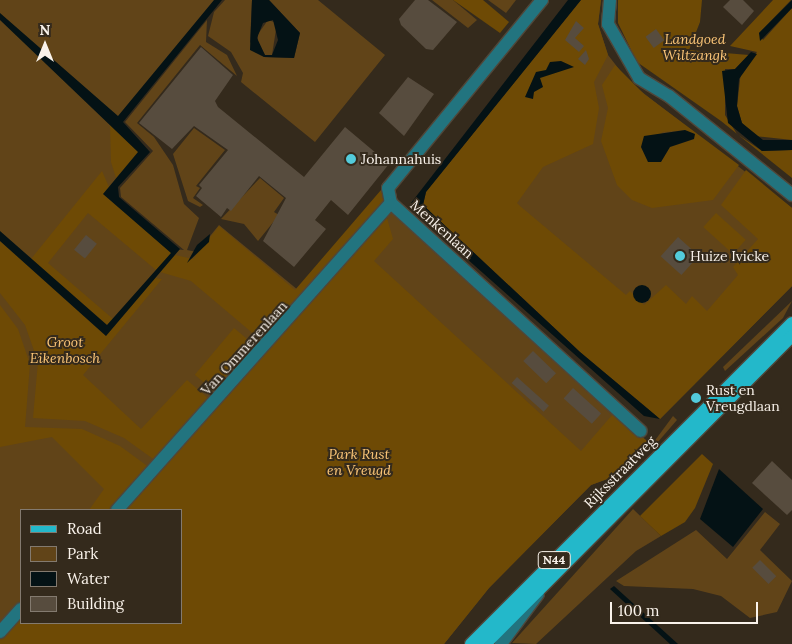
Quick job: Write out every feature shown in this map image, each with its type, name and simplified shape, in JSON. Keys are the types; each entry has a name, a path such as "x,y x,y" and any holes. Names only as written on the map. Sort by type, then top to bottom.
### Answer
{"main road":[{"name":"Rijksstraatweg","path":"485,644 790,327"},
{"name":"Rijksstraatweg","path":"471,644 790,327"}],"street":[{"name":"Menkenlaan","path":"542,0 388,188 391,203 641,431"},
{"path":"610,0 608,24 639,78 669,96 792,195"},
{"name":"Van Ommerenlaan","path":"118,509 391,203"},
{"name":"Rijksstraatweg","path":"501,644 548,579"},
{"path":"0,632 20,611"}],"green space":[{"name":"Park Rust en Vreugd","path":"0,0 218,0 117,123 145,152 110,192 174,249 184,250 121,197 120,188 153,151 125,122 207,20 206,42 227,55 237,76 200,45 137,123 154,137 173,165 184,204 199,218 187,250 197,252 219,225 298,290 379,195 647,441 610,478 591,485 489,588 444,644 0,644"},
{"path":"225,0 252,0 250,42 264,57 294,58 300,33 269,0 318,0 385,55 315,142 241,82 243,73 231,52 208,36 214,12"},
{"path":"432,0 453,0 477,20 468,28"},
{"path":"453,0 483,0 509,22 500,33"},
{"path":"488,0 516,0 506,13"},
{"path":"581,0 601,0 598,24 608,55 629,82 792,208 792,286 660,419 426,192"},
{"path":"581,0 601,0 598,24 608,55 594,82 599,108 593,144 543,167 517,203 520,206 626,295 630,291 644,305 666,285 686,304 692,296 707,311 738,275 733,267 758,239 721,205 746,170 792,208 792,286 660,419 580,352 423,205 426,192"},
{"name":"Landgoed Wiltzangk","path":"618,0 702,0 700,22 689,50 749,55 735,69 725,69 725,115 737,134 637,62 618,23"},
{"path":"773,0 791,0 759,33 763,40 792,8 792,140 754,136 742,123 737,106 741,71 757,52 730,46"},
{"path":"268,20 277,23 272,55 265,55 258,44 258,34"},
{"path":"615,65 644,94 739,165 713,200 652,208 632,200 617,185 601,141 608,108 602,85","holes":["685,130 694,139 670,147 661,162 648,162 641,147 663,132"]},
{"path":"110,124 139,152 116,178 111,162"},
{"path":"194,128 225,150 196,186 200,188 193,198 203,205 200,207 188,201 173,154"},
{"path":"738,135 762,151 792,150 792,178"},
{"path":"102,171 109,187 103,194 172,253 156,270 88,213 48,263 113,319 107,325 31,259"},
{"path":"260,178 284,198 274,212 279,215 258,241 244,224 221,219"},
{"path":"381,190 388,196 262,341 191,281 160,272 175,255 193,259 219,226 295,290"},
{"path":"716,213 746,240 733,254 703,227"},
{"path":"387,218 393,239 374,261 581,451 613,414 647,441 610,478 591,485 489,588 444,644 0,644 0,638 20,619 20,624 182,624 182,509 123,509"},
{"name":"Groot Eikenbosch","path":"0,241 106,336 155,278 162,279 83,375 141,429 187,380 210,400 156,461 124,438 85,421 33,418 38,362 25,325 0,293"},
{"path":"792,301 783,318 725,371 723,367"},
{"path":"0,305 18,329 30,364 25,427 82,429 120,446 150,468 110,509 90,509 104,489 52,437 0,447"},
{"path":"234,328 257,347 218,394 195,375"},
{"path":"673,416 677,420 650,451 656,439"},
{"path":"702,454 713,464 695,508 685,522 661,536 640,516"},
{"path":"633,509 661,536 636,551 536,644 512,643"},
{"path":"765,512 780,524 760,550 792,581 777,612 750,618 721,596 693,589 624,586 616,581 696,530 727,559"}],"water":[{"path":"214,0 222,0 123,122 150,152 118,187 119,197 180,249 106,336 0,241 0,231 107,325 171,253 103,194 138,152 0,20 0,13 118,116"},
{"path":"252,0 269,0 300,33 294,58 264,57 250,50","holes":["273,20 278,40 272,55 265,55 257,38 263,23"]},
{"path":"568,0 581,0 426,192 423,205 580,352 660,419 644,416 448,242 411,203"},
{"path":"792,0 792,8 760,41 759,33"},
{"path":"751,52 757,54 739,79 737,106 742,123 763,140 792,140 792,150 762,151 728,123 722,71 735,69"},
{"path":"561,61 574,67 540,78 543,87 534,92 533,99 525,97 536,72 546,70 550,62"},
{"path":"685,130 695,134 694,139 670,147 661,162 648,162 641,147 644,136"},
{"path":"210,234 209,242 187,263 197,245"},
{"path":"642,285 648,288 651,294 648,300 642,303 636,300 633,294 636,288"},
{"path":"719,469 763,509 733,547 700,519"},
{"path":"614,586 678,644 670,644 610,589"}],"building":[{"path":"415,0 428,0 457,22 433,50 426,49 401,25 399,19"},
{"path":"730,0 743,0 754,11 742,25 723,7"},
{"path":"576,21 584,28 575,38 584,46 579,52 565,40"},
{"path":"656,29 664,40 654,48 645,37"},
{"name":"Johannahuis","path":"201,47 233,75 215,101 218,107 304,177 345,127 389,164 348,215 331,200 315,220 326,229 294,267 263,241 286,198 259,176 231,211 227,208 221,217 196,196 202,188 199,185 228,150 194,126 172,149 139,123"},
{"path":"586,50 589,59 585,65 578,59"},
{"path":"408,77 434,94 404,136 379,113"},
{"path":"86,235 97,244 85,259 74,250"},
{"name":"Huize Ivicke","path":"678,237 699,256 681,275 661,256"},
{"path":"533,351 556,373 546,383 523,361"},
{"path":"517,377 549,406 544,412 512,383"},
{"path":"573,388 601,413 592,424 564,398"},
{"path":"772,461 792,480 792,510 787,515 752,483"},
{"path":"760,560 776,576 768,584 752,568"}],"place":[{"name":"Johannahuis","path":"351,159"},
{"name":"Huize Ivicke","path":"680,256"},
{"name":"Rust en Vreugdlaan","path":"696,398"}]}
